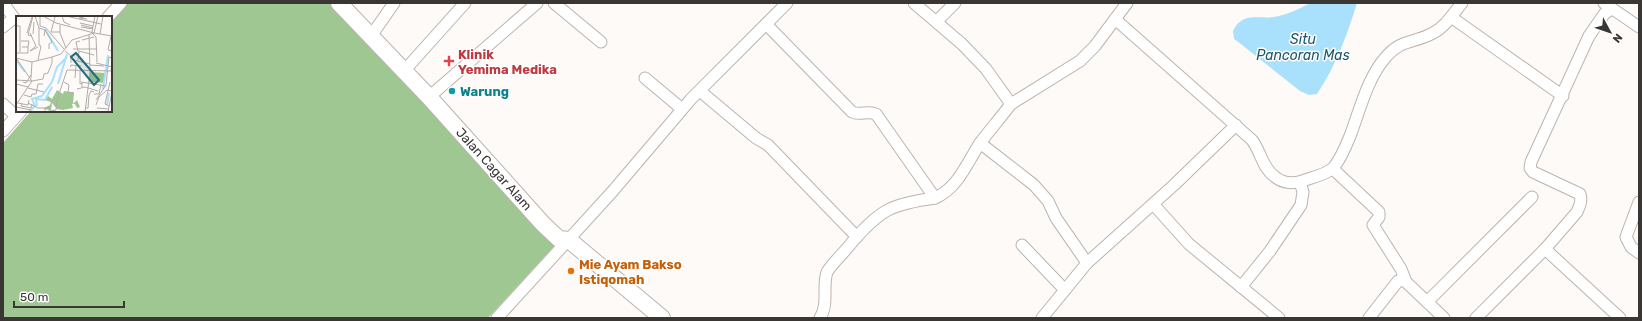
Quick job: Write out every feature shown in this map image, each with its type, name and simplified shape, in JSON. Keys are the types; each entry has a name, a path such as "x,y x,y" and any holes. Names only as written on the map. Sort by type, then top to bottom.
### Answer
{"street":[{"path":"3,3 15,20 3,27"},
{"path":"109,16 121,3"},
{"name":"Jalan Cagar Alam","path":"339,3 429,97 543,224 559,239 568,240 662,318"},
{"path":"371,36 394,3"},
{"path":"404,71 465,3"},
{"path":"429,97 537,3"},
{"path":"554,3 601,42"},
{"path":"497,318 612,192 682,110 787,3"},
{"path":"914,3 937,21 986,69 1011,104"},
{"path":"937,21 955,3"},
{"path":"820,318 825,303 825,281 827,272 867,225 885,210 902,204 935,198 941,195 955,183 980,143 1011,104 1080,61 1095,46 1128,3"},
{"path":"1115,19 1236,125 1257,146 1263,163 1274,177 1287,182 1300,182 1332,168 1345,149 1370,83 1384,59 1400,45 1434,33 1442,28 1462,3"},
{"path":"1476,318 1545,249 1577,212 1581,200 1580,194 1532,172 1530,168 1538,145 1563,96 1589,36 1605,13 1608,6 1639,27"},
{"path":"1451,17 1563,96"},
{"path":"766,24 852,112 857,114 872,112 876,114 935,198"},
{"path":"646,78 682,110"},
{"path":"700,91 768,145 856,237"},
{"path":"3,104 16,112"},
{"path":"3,131 18,113"},
{"path":"1042,318 1087,263 1153,204 1236,125"},
{"path":"980,143 1041,192 1056,218 1087,263"},
{"path":"1332,168 1379,212 1379,217 1373,225 1401,269 1406,282 1444,318"},
{"path":"1241,287 1270,251 1301,205 1303,192 1300,182"},
{"path":"1427,302 1532,197"},
{"path":"1639,202 1626,237 1631,247 1639,253"},
{"path":"1153,204 1189,244 1279,318"},
{"path":"1022,245 1065,290"},
{"path":"1545,249 1620,318"},
{"path":"1369,318 1398,282 1402,280 1406,282"}],"green space":[{"path":"128,3 335,3 557,243 488,318 3,318 3,143 30,112 112,112 112,20"}],"water":[{"name":"Situ Pancoran Mas","path":"1310,3 1357,3 1345,38 1330,72 1317,94 1309,95 1300,91 1234,39 1233,31 1241,21 1245,19 1279,16 1293,12"}],"place":[{"name":"Klinik Yemima Medika","path":"449,61"},
{"name":"Warung","path":"452,91"},
{"name":"Mie Ayam Bakso Istiqomah","path":"571,271"}]}
